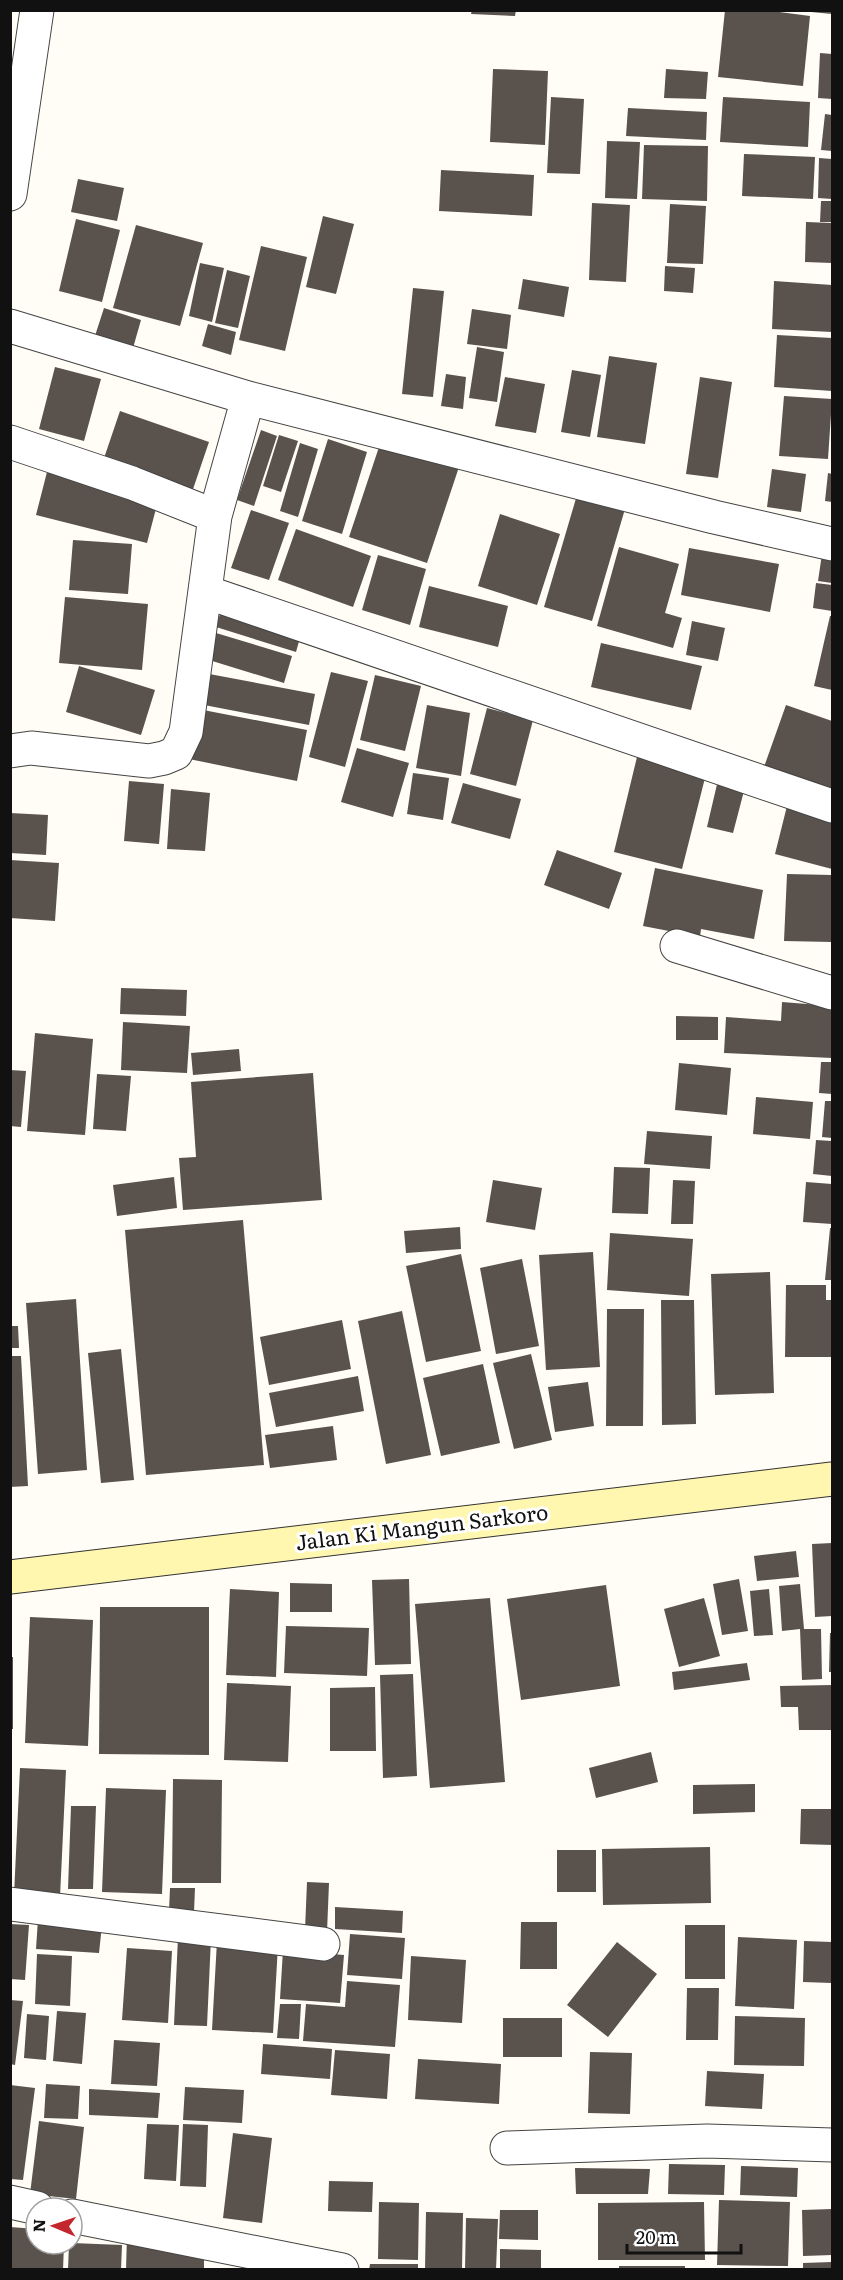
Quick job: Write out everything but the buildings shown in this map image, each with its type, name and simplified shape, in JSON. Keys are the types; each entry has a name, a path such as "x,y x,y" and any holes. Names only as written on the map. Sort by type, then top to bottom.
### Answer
{"main road":[{"name":"Jalan Ki Mangun Sarkoro","path":"10,1577 832,1479"}],"street":[{"path":"10,194 37,10"},
{"path":"10,326 248,398 714,517 832,544"},
{"path":"10,751 31,748 149,761 176,753 186,732 215,516 248,398"},
{"path":"10,442 132,483 215,516"},
{"path":"206,592 832,806"},
{"path":"677,946 832,993"},
{"path":"10,1904 323,1944"},
{"path":"507,2148 706,2141 832,2145"},
{"path":"84,2218 342,2270"}]}
